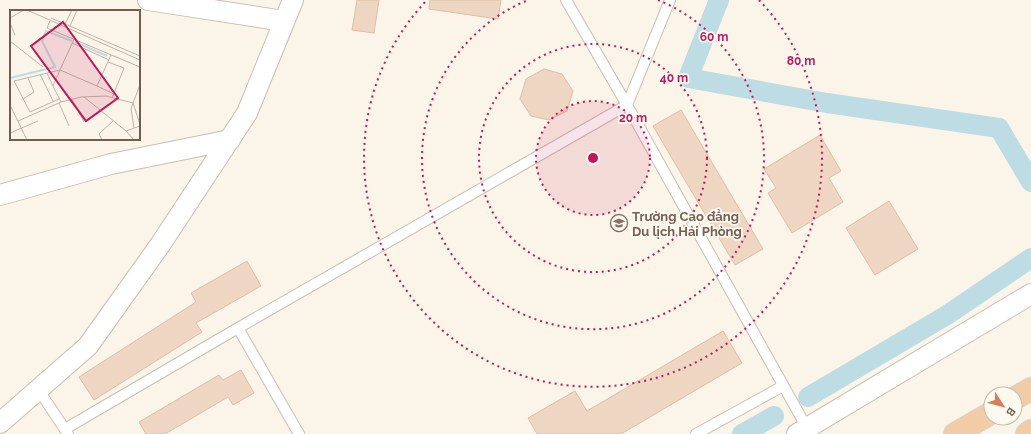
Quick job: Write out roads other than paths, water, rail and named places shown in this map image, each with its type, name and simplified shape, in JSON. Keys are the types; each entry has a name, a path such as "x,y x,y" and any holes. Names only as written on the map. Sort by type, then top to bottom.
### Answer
{"highway":[{"path":"955,434 983,418"},
{"path":"1027,434 1031,431"}],"street":[{"path":"148,0 284,21"},
{"path":"0,423 88,346 160,245 247,113 293,0"},
{"path":"0,195 111,164 230,140"},
{"path":"802,431 1031,294"}],"lane":[{"path":"566,0 783,386 802,431"},
{"path":"38,389 67,431 238,328 626,105 670,0"},
{"path":"238,328 299,434"},
{"path":"696,434 783,386"}],"waterway":[{"path":"719,0 688,78 827,103 999,128 1031,182"},
{"path":"808,397 947,315 1031,258"},
{"path":"742,434 774,416"}],"place":[{"name":"Trường Cao đẳng Du lịch Hải Phòng","path":"619,223"}]}
